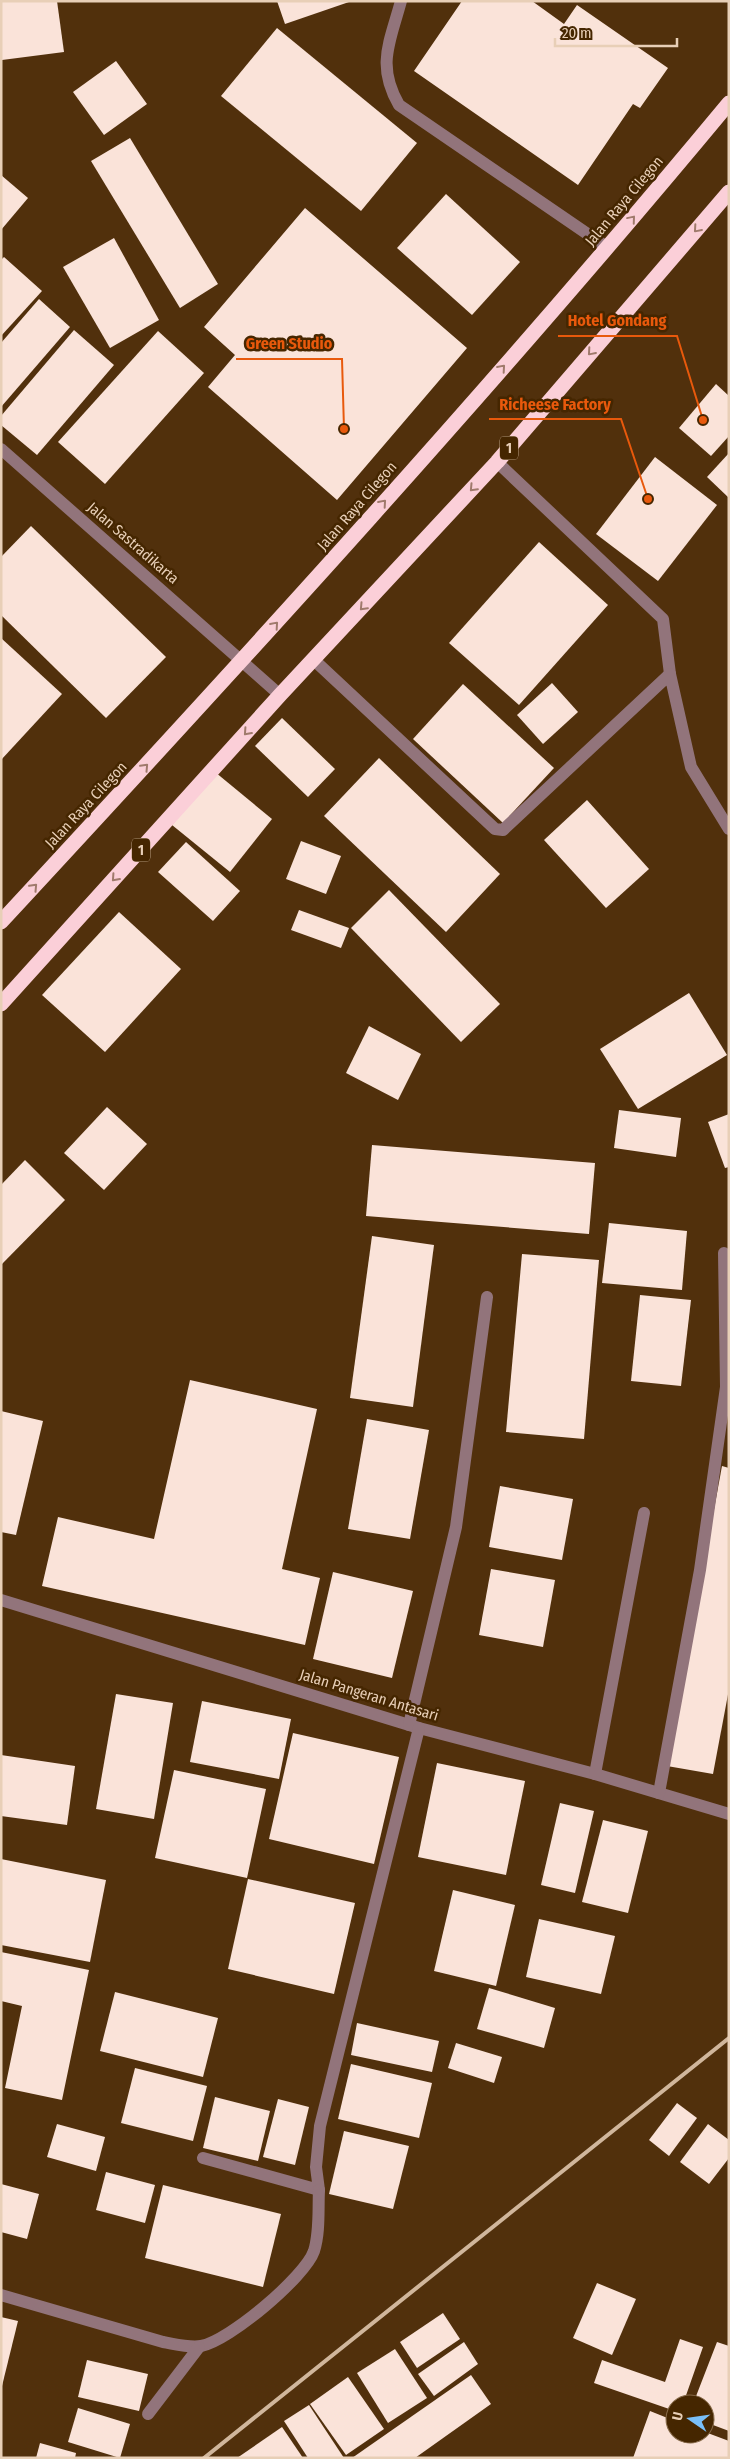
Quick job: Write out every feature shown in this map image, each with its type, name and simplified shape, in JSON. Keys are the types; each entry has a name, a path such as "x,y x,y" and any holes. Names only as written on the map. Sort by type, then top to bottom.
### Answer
{"highway":[{"name":"Jalan Raya Cilegon","path":"1,922 243,661 608,248 729,103"},
{"name":"1","path":"1,1004 280,696 497,462 729,192"}],"street":[{"path":"401,1 388,45 385,72 390,89 399,105 608,248"},
{"name":"Jalan Sastradikarta","path":"1,449 243,661 280,696"},
{"path":"497,462 663,619 670,674 691,767 729,829"},
{"path":"314,660 495,829 499,830 503,830 670,674"},
{"path":"660,1793 700,1570 726,1387 724,1253"},
{"path":"1,2295 163,2342 199,2346 212,2343 234,2330 260,2310 305,2267 313,2253 318,2236 319,2190 316,2167 320,2126 414,1726 456,1527 487,1297"},
{"path":"595,1774 644,1513"},
{"name":"Jalan Pangeran Antasari","path":"1,1600 414,1726 595,1774 729,1814"},
{"path":"203,2158 319,2190"},
{"path":"148,2414 199,2346"}],"building":[{"path":"1,1 57,1 64,52 2,60"},
{"path":"277,1 349,1 349,2 285,24"},
{"path":"462,1 532,1 564,24 577,5 668,68 640,108 633,104 578,185 414,71"},
{"path":"277,28 417,143 361,211 221,96"},
{"path":"116,61 147,104 104,135 73,92"},
{"path":"130,138 218,284 180,308 91,161"},
{"path":"1,175 28,198 1,230"},
{"path":"446,194 520,262 472,315 397,248"},
{"path":"305,208 467,348 337,500 208,387 235,355 204,327"},
{"path":"114,238 159,320 110,348 63,267"},
{"path":"4,257 42,291 1,336 1,260"},
{"path":"39,299 70,327 1,407 1,343"},
{"path":"74,330 114,365 37,455 1,425 1,416"},
{"path":"158,331 204,373 105,484 58,442"},
{"path":"716,384 729,396 729,436 711,456 679,428"},
{"path":"729,453 729,498 707,477"},
{"path":"655,457 717,505 658,581 596,534"},
{"path":"31,526 166,657 106,718 1,615 1,557"},
{"path":"539,542 608,605 519,705 449,643"},
{"path":"1,638 62,694 1,760"},
{"path":"552,683 578,712 543,744 517,715"},
{"path":"463,684 554,768 503,823 413,739"},
{"path":"282,718 335,769 308,797 255,746"},
{"path":"379,758 500,874 446,932 324,816"},
{"path":"215,772 272,819 230,872 172,825"},
{"path":"587,800 649,869 606,908 544,840"},
{"path":"301,841 341,856 326,894 286,879"},
{"path":"186,842 240,891 213,921 158,872"},
{"path":"389,890 500,1004 461,1042 351,928"},
{"path":"299,910 349,928 341,948 291,930"},
{"path":"119,912 181,969 105,1052 42,995"},
{"path":"689,993 727,1055 638,1109 600,1049"},
{"path":"369,1026 421,1054 398,1100 346,1073"},
{"path":"107,1107 147,1144 104,1190 64,1153"},
{"path":"619,1110 681,1118 676,1157 614,1148"},
{"path":"729,1114 729,1167 725,1168 708,1122"},
{"path":"372,1145 595,1163 589,1234 366,1216"},
{"path":"25,1160 65,1200 1,1265 1,1185"},
{"path":"609,1223 687,1231 682,1290 602,1283"},
{"path":"372,1236 434,1245 413,1407 350,1398"},
{"path":"522,1254 599,1260 584,1439 506,1432"},
{"path":"640,1295 691,1300 681,1386 631,1381"},
{"path":"190,1380 317,1409 282,1569 320,1578 305,1645 42,1586 58,1517 154,1539"},
{"path":"1,1411 43,1421 16,1535 1,1532"},
{"path":"367,1419 429,1430 410,1539 348,1529"},
{"path":"722,1466 729,1468 729,1689 713,1774 667,1766"},
{"path":"500,1486 573,1499 562,1560 489,1547"},
{"path":"491,1569 555,1580 543,1647 479,1635"},
{"path":"333,1572 413,1591 392,1678 313,1659"},
{"path":"116,1694 173,1703 154,1819 96,1809"},
{"path":"202,1701 291,1719 279,1779 190,1762"},
{"path":"293,1733 399,1757 374,1864 269,1839"},
{"path":"1,1755 75,1766 67,1825 1,1816"},
{"path":"437,1763 525,1781 506,1875 418,1857"},
{"path":"174,1770 266,1789 247,1878 155,1858"},
{"path":"560,1803 594,1811 575,1893 541,1885"},
{"path":"603,1820 648,1831 628,1913 582,1902"},
{"path":"1,1859 106,1880 90,1962 1,1945"},
{"path":"248,1879 355,1903 334,1994 228,1969"},
{"path":"453,1890 515,1905 496,1986 434,1971"},
{"path":"539,1919 615,1936 601,1994 526,1977"},
{"path":"1,1952 89,1970 62,2100 5,2088 22,2006 1,2001"},
{"path":"489,1988 555,2008 544,2048 477,2029"},
{"path":"115,1992 218,2018 203,2077 100,2051"},
{"path":"357,2023 439,2041 432,2072 351,2055"},
{"path":"456,2043 502,2057 494,2083 448,2068"},
{"path":"351,2064 432,2083 419,2138 338,2119"},
{"path":"135,2068 207,2086 193,2141 121,2123"},
{"path":"215,2097 270,2111 258,2161 203,2148"},
{"path":"278,2099 309,2107 295,2165 263,2157"},
{"path":"677,2103 697,2118 669,2156 649,2140"},
{"path":"57,2124 105,2137 96,2171 47,2157"},
{"path":"708,2124 729,2140 729,2158 709,2184 680,2162"},
{"path":"344,2131 409,2146 393,2209 329,2194"},
{"path":"106,2172 155,2185 145,2223 96,2210"},
{"path":"1,2184 39,2194 27,2239 1,2232"},
{"path":"163,2185 281,2214 263,2287 145,2258"},
{"path":"597,2283 636,2299 612,2355 573,2338"},
{"path":"443,2313 460,2339 417,2368 400,2342"},
{"path":"1,2317 18,2321 2,2386 1,2386"},
{"path":"680,2339 703,2347 687,2394 665,2394 665,2408 594,2383 602,2360 665,2382"},
{"path":"464,2342 478,2364 434,2396 418,2374"},
{"path":"717,2342 729,2346 729,2431 715,2426 715,2394 697,2394"},
{"path":"395,2349 427,2398 388,2423 357,2373"},
{"path":"87,2360 148,2374 139,2411 78,2397"},
{"path":"471,2375 491,2404 415,2458 352,2458"},
{"path":"348,2377 384,2429 346,2455 310,2404"},
{"path":"309,2405 344,2458 308,2458 284,2421"},
{"path":"78,2408 130,2424 120,2458 68,2442"},
{"path":"650,2411 665,2417 665,2444 715,2444 715,2436 729,2441 729,2458 633,2458"},
{"path":"282,2427 303,2458 237,2458"},
{"path":"40,2443 76,2453 75,2458 36,2458"}],"railway":[{"path":"204,2458 729,2038"}],"place":[{"name":"Hotel Gondang","path":"703,420"},
{"name":"Green Studio","path":"344,429"},
{"name":"Richeese Factory","path":"648,499"}]}
